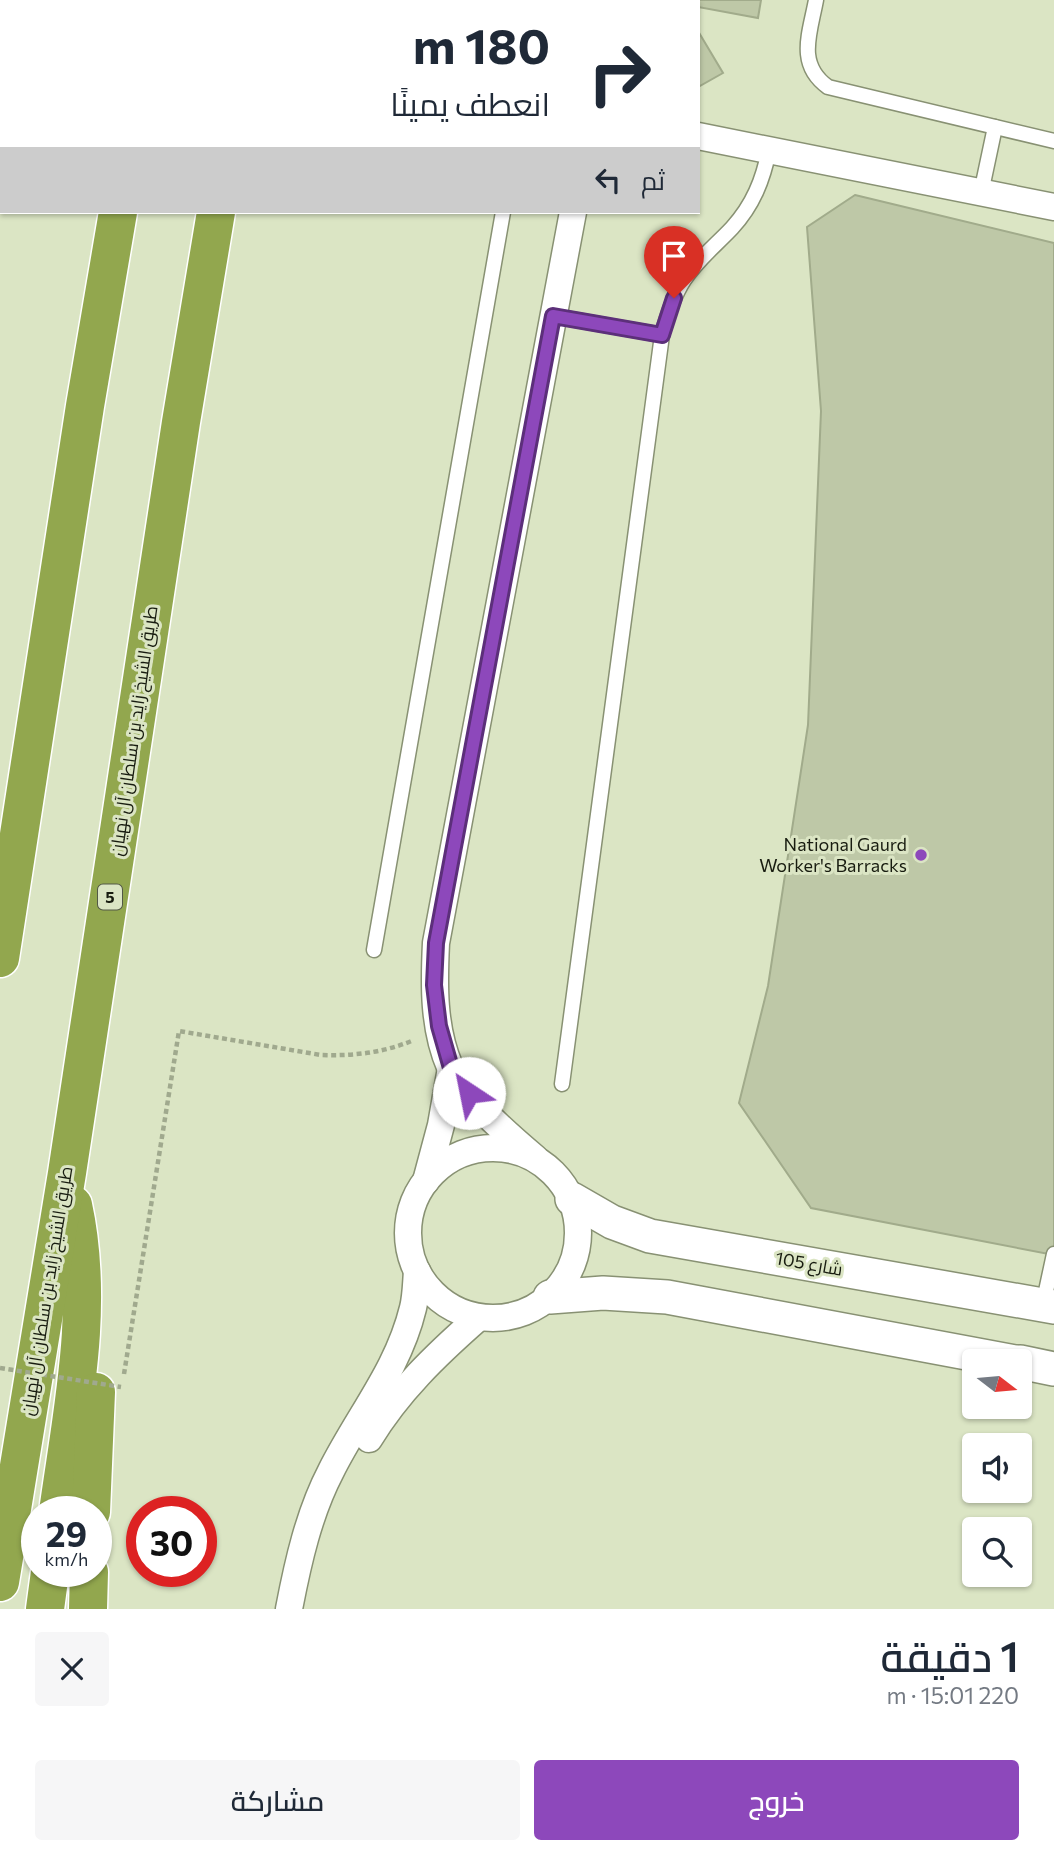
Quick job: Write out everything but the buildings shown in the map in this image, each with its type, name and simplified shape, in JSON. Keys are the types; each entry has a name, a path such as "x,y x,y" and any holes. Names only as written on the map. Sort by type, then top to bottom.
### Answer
{"highway":[{"path":"0,958 85,406 118,214"},
{"name":"طريق الشيخ زايد بن سلطان آل نهيان","path":"0,1582 67,1173 178,436 216,214"},
{"path":"0,914 13,864"},
{"path":"60,1496 82,1326 80,1249 67,1173"},
{"path":"82,1326 94,1371 96,1394 93,1496"},
{"path":"45,1609 48,1587"},
{"path":"88,1609 89,1587"}],"street":[{"path":"700,136 1054,207"},
{"path":"451,1068 441,1125 426,1181 414,1202 409,1225 410,1248 417,1271 432,1293 453,1309 478,1318 504,1318 528,1311 550,1297 567,1277 577,1252 578,1225 572,1199 563,1183 489,1116 451,1068 439,1026 434,985 436,943 573,214"},
{"path":"426,1181 443,1164 464,1153 488,1148 512,1150 535,1158"},
{"name":"شارع 105","path":"572,1199 612,1222 650,1236 1049,1306"},
{"path":"289,1609 302,1549 329,1474 348,1438 389,1374 404,1340 414,1305 417,1271"},
{"path":"550,1297 603,1293 667,1297 962,1352"},
{"path":"303,1609 327,1521 359,1453 401,1393 478,1318"},
{"path":"1032,1365 1054,1369"}],"lane":[{"path":"816,0 808,44 808,63 816,78 828,87 1054,141"},
{"path":"981,193 995,127"},
{"path":"562,1084 662,335 683,281 699,260 742,216 752,201 760,186 769,150"},
{"path":"374,950 503,214"},
{"path":"553,316 662,335"},
{"path":"1049,1306 1054,1254"}],"path":[{"path":"0,1368 121,1387 179,1031 320,1055 344,1056 390,1049 412,1041 439,1026"}],"place":[{"name":"National Gaurd Worker's Barracks","path":"921,855"}],"route":[{"path":"469,1093 451,1068 439,1026 434,985 436,943 553,316 662,335 674,298"}]}
